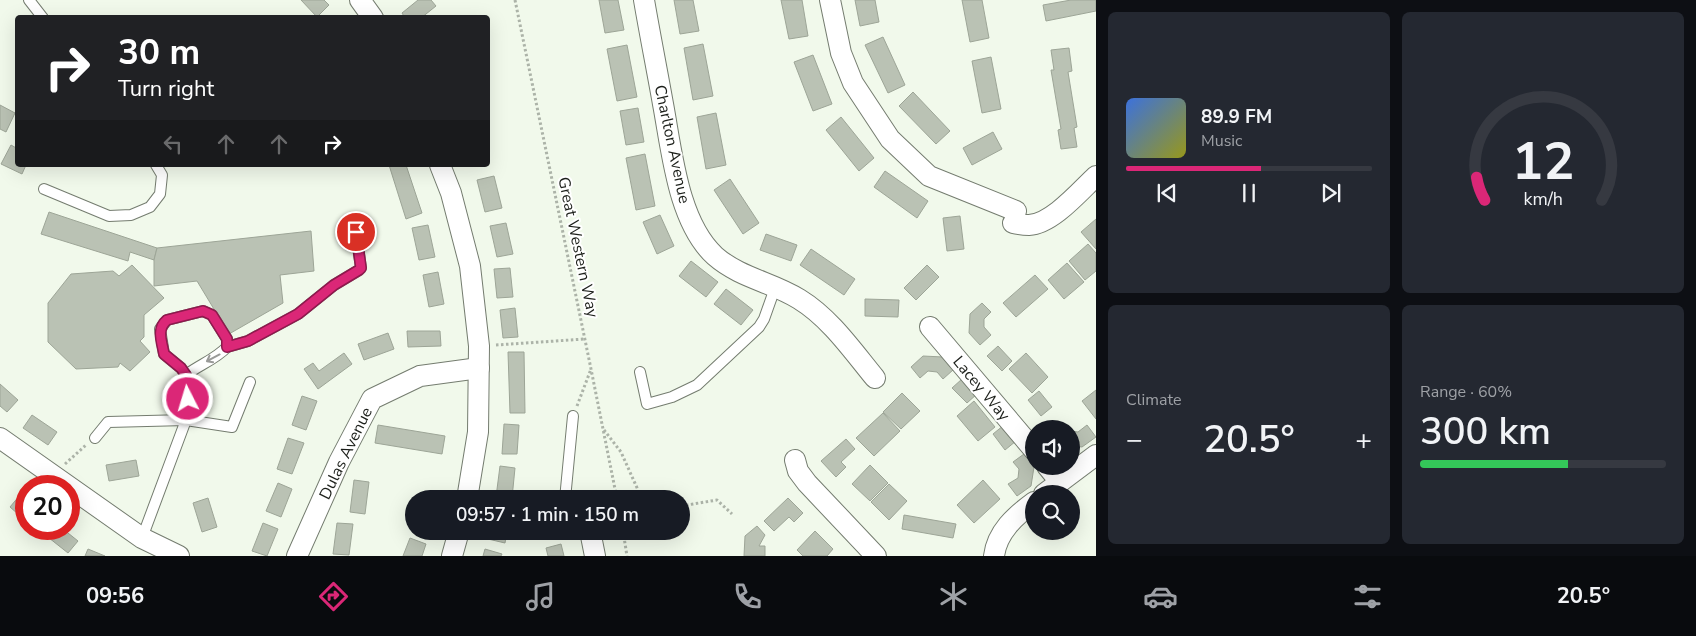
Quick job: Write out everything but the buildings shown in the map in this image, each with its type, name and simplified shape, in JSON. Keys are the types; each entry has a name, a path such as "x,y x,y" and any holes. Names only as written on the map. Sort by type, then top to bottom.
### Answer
{"street":[{"name":"Charlton Avenue","path":"644,0 678,183 694,227 714,255 731,269 797,298 829,323 875,378"},
{"path":"830,0 841,53 853,83 890,139 929,176 1030,225 1043,221 1055,213 1096,176"},
{"path":"441,167 452,193 470,266 479,346 478,432 468,490"},
{"name":"Lacey Way","path":"930,327 1025,439"},
{"name":"Dulas Avenue","path":"297,556 339,462 372,398 420,376 479,368"},
{"path":"0,438 54,475"},
{"path":"1056,485 1096,455"},
{"path":"795,460 798,471 807,483 876,556"},
{"path":"1054,475 1060,482"},
{"path":"80,494 142,538 178,556"},
{"path":"994,556 998,540 1006,527 1025,509"},
{"path":"452,556 456,540"},
{"path":"592,540 595,556"}],"lane":[{"path":"29,0 41,15"},
{"path":"44,189 109,216 131,215 150,207 160,194 162,175 157,167"},
{"path":"186,375 197,366 220,355 227,347 248,341 298,314 334,285 359,270 361,268 356,232"},
{"path":"640,372 647,404 672,397 697,385 759,327 764,319 775,288"},
{"path":"142,538 186,420 188,399 186,375 181,368 164,354 160,329 167,320 203,311 212,315 227,339 227,347"},
{"path":"95,438 108,422 186,420 232,427 250,382"},
{"path":"566,490 573,416"}],"path":[{"name":"Great Western Way","path":"515,0 614,490"},
{"path":"479,346 585,339"},
{"path":"573,416 591,369"},
{"path":"603,430 621,452 638,490"},
{"path":"54,475 74,454 95,438"},
{"path":"690,504 717,500 732,514"},
{"path":"625,540 628,556"}],"route":[{"path":"188,399 186,375 181,368 164,354 160,329 162,324 167,320 203,311 212,315 227,339 227,347 248,341 298,314 334,285 361,268 356,232"}]}
